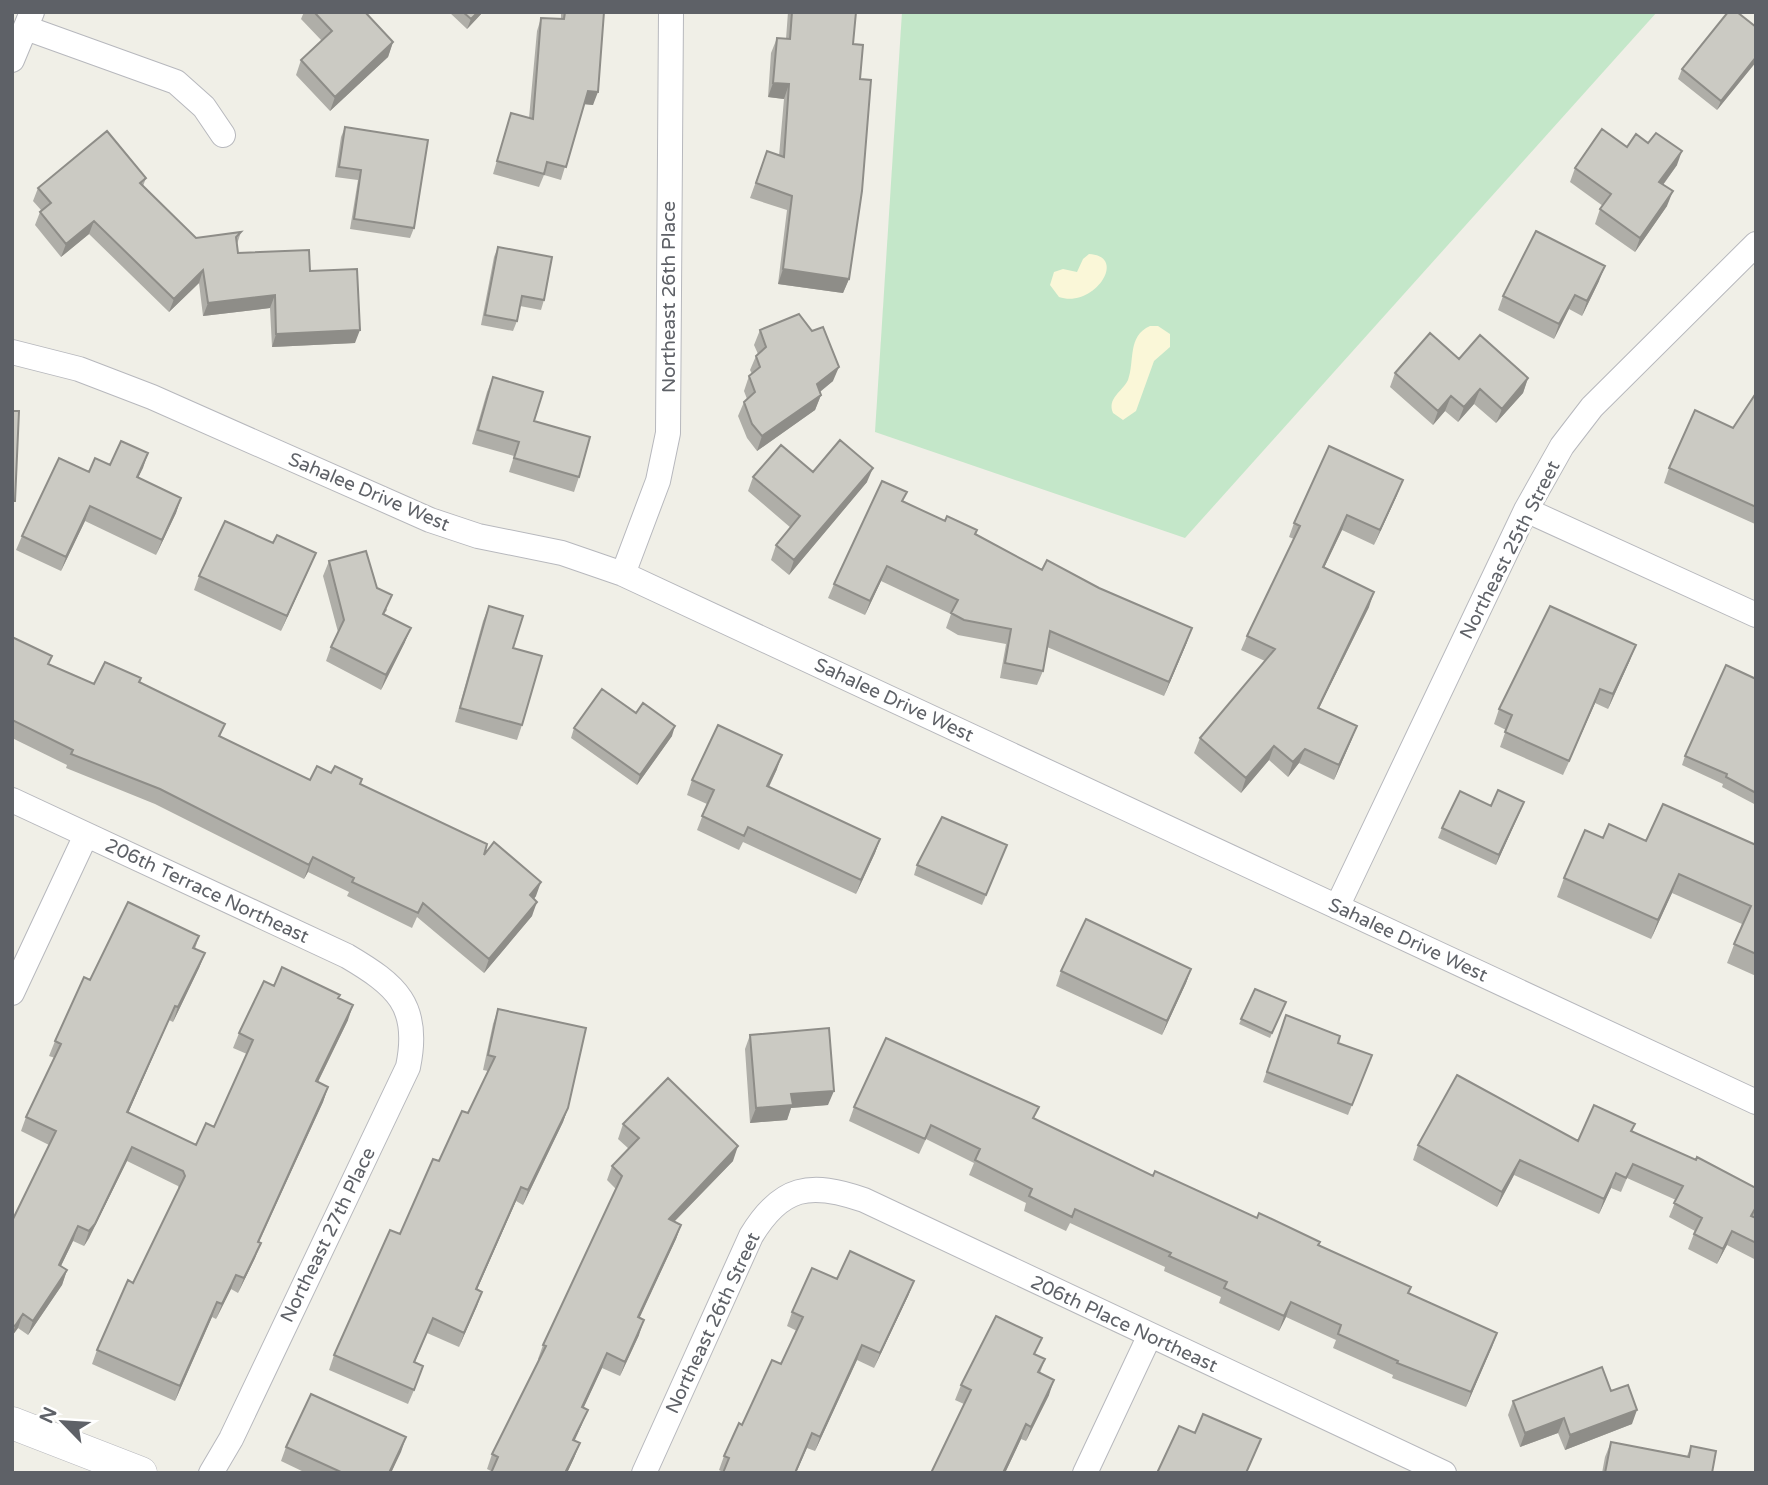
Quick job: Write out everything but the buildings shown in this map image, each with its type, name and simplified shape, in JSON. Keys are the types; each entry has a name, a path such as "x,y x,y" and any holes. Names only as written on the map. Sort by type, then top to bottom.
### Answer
{"street":[{"name":"Northeast 26th Place","path":"623,573 658,481 668,433 671,12"},
{"path":"12,60 29,20 176,82 204,107 223,135"},
{"name":"Northeast 25th Street","path":"1337,907 1526,510 1562,446 1592,407 1756,243"},
{"name":"Sahalee Drive West","path":"12,352 79,369 152,397 430,520 478,536 562,553 623,573 1756,1102"},
{"path":"1526,510 1756,615"},
{"name":"206th Terrace Northeast","path":"12,800 347,956 375,973 396,992"},
{"path":"12,993 86,835"},
{"name":"Northeast 27th Place","path":"211,1473 231,1439 408,1067 414,1040 408,1012 396,992"},
{"name":"206th Place Northeast","path":"800,1190 820,1189 864,1200 1149,1337 1444,1473"},
{"name":"Northeast 26th Street","path":"644,1473 751,1236 765,1213 800,1190"},
{"path":"1085,1473 1149,1337"},
{"path":"12,1423 141,1473"}],"green space":[{"path":"902,12 1657,12 1185,538 875,432"}],"sand":[{"path":"1089,254 1101,257 1106,263 1102,281 1084,296 1072,299 1059,297 1050,285 1054,272 1063,269 1077,272 1083,259"},
{"path":"1158,326 1170,334 1170,347 1154,361 1136,411 1123,420 1113,413 1112,403 1128,380 1135,342 1143,330"}]}
